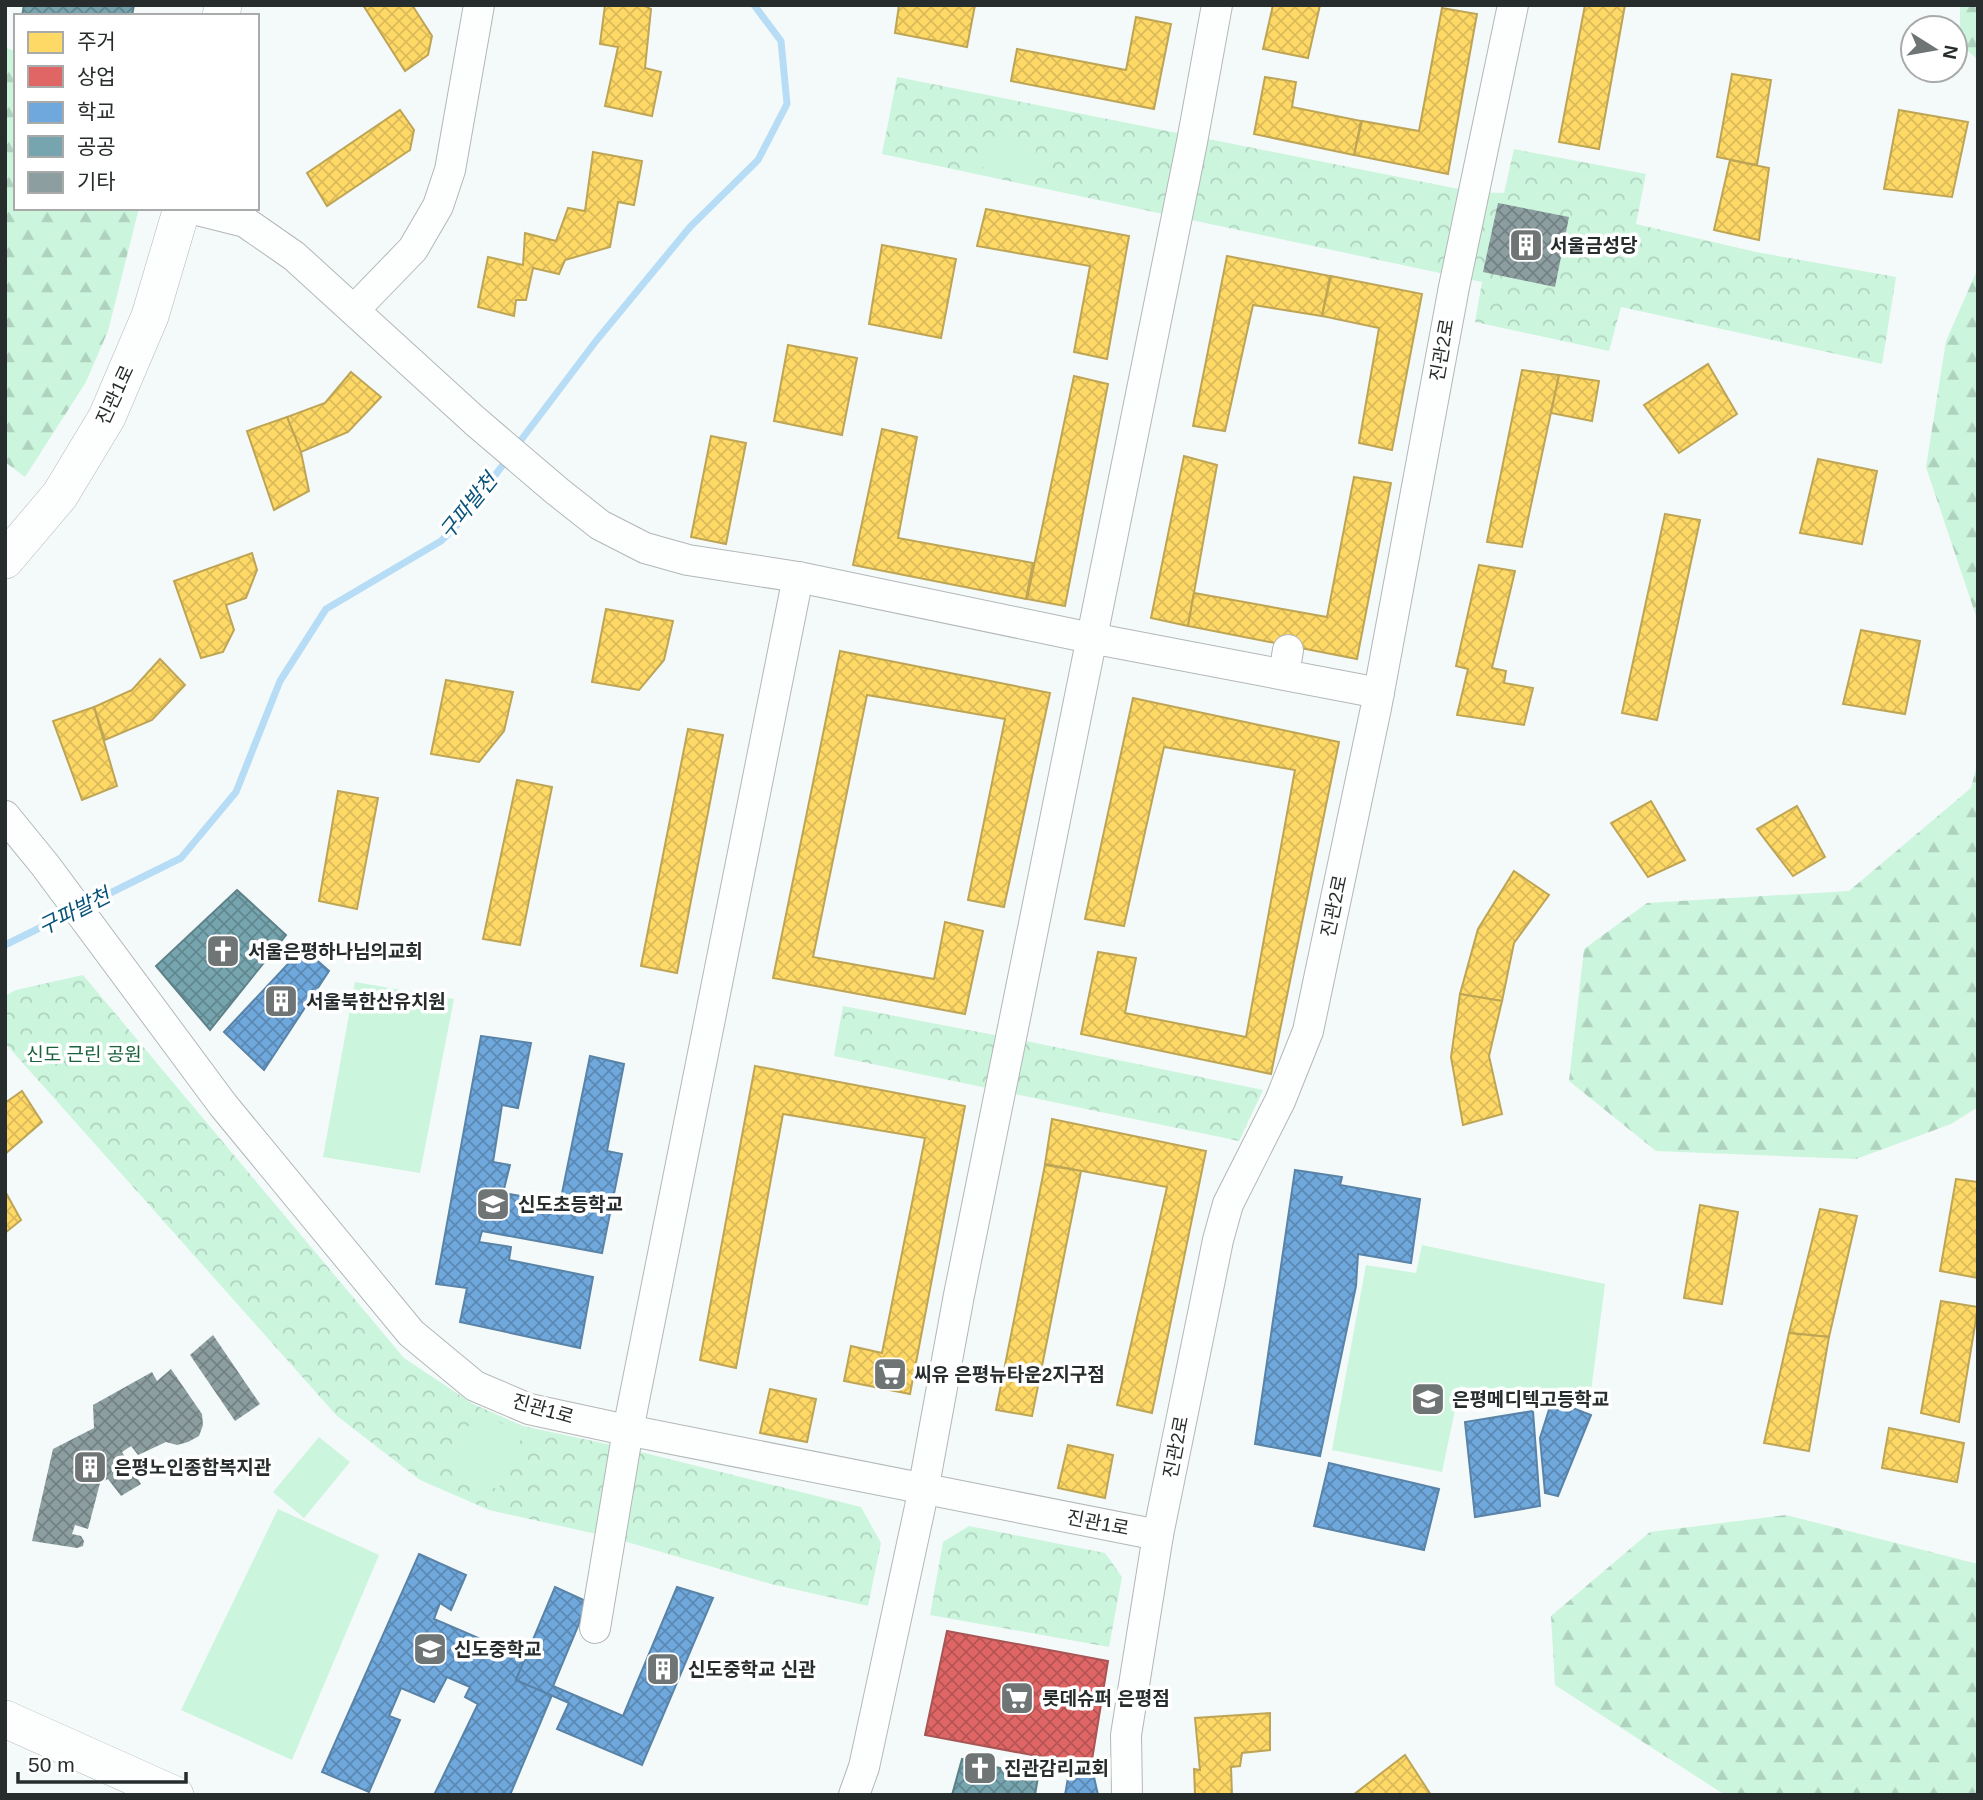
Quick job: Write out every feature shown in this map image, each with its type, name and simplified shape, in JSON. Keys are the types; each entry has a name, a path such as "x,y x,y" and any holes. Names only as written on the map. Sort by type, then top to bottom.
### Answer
{"main road":[{"name":"진관1로","path":"5,560 60,495 107,417 150,316 181,210"},
{"path":"5,1719 175,1795"}],"street":[{"path":"354,310 413,248 438,206 450,170 479,5"},
{"path":"854,1795 864,1767 924,1490 959,1295 1190,152 1217,5"},
{"name":"진관2로","path":"1127,1795 1126,1735 1158,1535 1218,1240 1228,1203 1280,1101 1308,1031 1379,693 1454,286 1513,5"},
{"path":"197,210 245,222 294,256 475,421 557,491 600,525 645,548 688,560 798,577 1091,638 1286,662 1379,693"},
{"path":"595,1628 628,1430 798,577"},
{"name":"진관1로","path":"5,816 45,865 223,1105 411,1333 475,1386 529,1409 1158,1535"}],"green space":[{"path":"1960,5 1978,5 1978,60 1969,52 1969,14 1960,14"},
{"path":"5,47 14,51 14,210 138,210 108,331 86,382 25,477 5,462"},
{"path":"897,77 1474,192 1504,193 1514,149 1646,174 1636,224 1756,252 1896,277 1882,364 1621,307 1609,351 1475,322 1482,282 882,154"},
{"path":"985,135 1037,144 1031,178 977,166"},
{"path":"1978,268 1978,622 1926,467 1946,341"},
{"path":"1978,760 1978,1107 1951,1124 1856,1159 1656,1151 1569,1081 1584,949 1647,903 1849,891 1971,788"},
{"name":"신도 근린 공원","path":"83,975 404,1358 473,1404 523,1426 625,1448 861,1507 881,1543 868,1606 771,1584 610,1537 489,1510 420,1480 337,1416 5,1043 5,996 16,990"},
{"path":"355,982 454,999 420,1173 323,1157"},
{"path":"843,1006 1263,1090 1239,1141 834,1056"},
{"path":"1422,1245 1605,1284 1590,1399 1534,1387 1531,1400 1460,1386 1442,1472 1332,1450 1366,1265 1416,1273"},
{"path":"475,1412 524,1433 498,1490 451,1463"},
{"path":"319,1437 350,1462 304,1518 273,1492"},
{"path":"278,1509 379,1555 292,1760 181,1710"},
{"path":"1786,1515 1978,1564 1978,1795 1725,1795 1555,1685 1551,1616 1650,1532"},
{"path":"969,1526 1105,1553 1122,1577 1109,1647 930,1615 943,1542"}],"building: 주거":[{"path":"363,5 412,5 432,36 428,55 405,71"},
{"path":"605,5 643,5 651,9 645,68 661,72 652,116 605,106 618,47 600,44"},
{"path":"899,5 975,5 967,47 895,33"},
{"path":"1273,5 1320,5 1308,58 1263,49"},
{"path":"1585,5 1625,5 1599,149 1559,142"},
{"path":"1442,8 1477,14 1448,174 1354,155 1362,121 1419,131"},
{"path":"1136,17 1171,24 1154,109 1011,81 1017,49 1126,70"},
{"path":"1732,74 1771,80 1757,165 1717,157"},
{"path":"1265,77 1296,82 1292,107 1361,121 1354,155 1254,134"},
{"path":"400,110 414,130 410,150 327,206 307,173"},
{"path":"1899,110 1968,122 1952,197 1884,189"},
{"path":"593,152 642,161 634,205 618,202 610,247 565,260 559,274 533,268 526,300 516,300 514,316 478,307 488,257 523,265 525,233 556,241 568,208 585,211"},
{"path":"1730,160 1769,168 1759,240 1714,230"},
{"path":"986,209 1129,236 1107,359 1074,352 1090,266 977,246"},
{"path":"882,245 956,259 941,338 869,324"},
{"path":"1227,256 1330,276 1322,316 1253,305 1225,431 1193,426"},
{"path":"1331,276 1422,294 1392,450 1359,443 1379,328 1322,316"},
{"path":"788,345 857,358 842,435 774,421"},
{"path":"1708,364 1737,414 1679,453 1644,405"},
{"path":"1522,370 1559,375 1522,547 1487,542"},
{"path":"351,372 381,397 348,432 301,452 287,417 325,403"},
{"path":"1559,375 1599,381 1592,421 1551,413"},
{"path":"1074,376 1108,384 1065,606 1027,599"},
{"path":"287,417 301,452 309,491 274,510 247,431"},
{"path":"882,429 917,437 898,538 1033,563 1026,599 853,565"},
{"path":"711,436 746,443 726,544 691,537"},
{"path":"1184,456 1217,465 1188,626 1151,618"},
{"path":"1818,459 1877,471 1862,544 1800,533"},
{"path":"1354,477 1391,483 1357,659 1188,626 1194,593 1327,617"},
{"path":"1665,514 1700,520 1657,720 1622,713"},
{"path":"252,553 257,570 246,598 226,605 234,630 223,652 201,658 174,581"},
{"path":"1479,565 1515,571 1492,668 1506,671 1504,683 1533,688 1524,725 1457,715 1468,669 1456,666"},
{"path":"606,609 673,621 664,660 639,690 592,682"},
{"path":"1861,630 1920,641 1905,714 1843,704"},
{"path":"840,651 1050,693 1004,907 968,900 1005,719 867,695 813,957 934,979 945,922 983,931 965,1014 773,978"},
{"path":"160,659 185,685 152,720 105,740 94,707 132,690"},
{"path":"446,680 513,692 504,731 479,762 431,754"},
{"path":"1133,698 1339,742 1271,1074 1081,1034 1098,952 1136,958 1125,1013 1246,1037 1295,770 1164,747 1124,926 1085,919"},
{"path":"94,707 117,786 82,800 53,721"},
{"path":"688,729 723,735 677,973 641,966"},
{"path":"517,780 552,787 520,945 483,939"},
{"path":"338,791 378,798 357,909 319,901"},
{"path":"1651,801 1685,860 1648,877 1611,823"},
{"path":"1797,806 1825,857 1793,876 1757,829"},
{"path":"1514,871 1549,895 1514,943 1502,1001 1460,994 1478,929"},
{"path":"1460,994 1502,1001 1489,1056 1502,1114 1463,1125 1451,1057"},
{"path":"755,1066 965,1106 910,1394 844,1381 851,1346 882,1353 925,1138 783,1114 736,1368 700,1360"},
{"path":"22,1091 42,1122 5,1154 5,1103"},
{"path":"1052,1119 1206,1151 1152,1413 1117,1405 1167,1187 1045,1164"},
{"path":"1045,1165 1081,1171 1032,1416 996,1410"},
{"path":"1956,1179 1978,1182 1978,1278 1940,1271"},
{"path":"5,1191 21,1220 5,1233"},
{"path":"1700,1205 1738,1212 1722,1304 1684,1298"},
{"path":"1820,1209 1857,1216 1829,1337 1789,1333"},
{"path":"1941,1301 1978,1307 1959,1422 1921,1413"},
{"path":"1789,1333 1829,1337 1809,1451 1764,1443"},
{"path":"770,1389 816,1399 807,1442 760,1433"},
{"path":"1889,1428 1964,1443 1957,1482 1882,1468"},
{"path":"1068,1445 1113,1455 1105,1498 1058,1488"},
{"path":"1270,1713 1270,1750 1242,1753 1240,1766 1231,1767 1232,1795 1195,1795 1194,1769 1200,1770 1195,1718"},
{"path":"1405,1755 1431,1795 1353,1795"}],"building: 상업":[{"name":"롯데슈퍼 은평점","path":"947,1631 1108,1661 1091,1766 925,1735"}],"building: 학교":[{"name":"서울북한산유치원","path":"303,948 329,971 264,1070 224,1032"},
{"path":"481,1036 531,1043 518,1108 502,1105 493,1162 510,1165 503,1193 560,1203 590,1056 624,1064 607,1151 622,1154 602,1253 482,1231 479,1242 511,1247 509,1260 593,1277 580,1348 460,1322 467,1288 436,1284"},
{"path":"1295,1170 1342,1177 1340,1185 1420,1199 1411,1263 1358,1254 1356,1286 1320,1456 1255,1444"},
{"path":"1552,1400 1591,1415 1558,1496 1545,1493 1540,1438"},
{"path":"1533,1411 1540,1506 1475,1517 1465,1422"},
{"path":"1329,1463 1439,1489 1424,1550 1314,1526"},
{"path":"419,1554 466,1575 451,1610 440,1603 434,1619 525,1658 516,1680 552,1695 510,1795 434,1795 478,1704 465,1697 470,1687 447,1677 434,1702 401,1688 389,1716 400,1720 369,1792 322,1772"},
{"name":"신도중학교 신관","path":"555,1587 588,1602 553,1686 623,1716 677,1587 713,1598 642,1765 557,1729 569,1703 516,1680"},
{"path":"1069,1772 1094,1777 1098,1795 1065,1795"}],"building: 공공":[{"path":"24,5 134,5 132,14 22,14"},
{"name":"서울은평하나님의교회","path":"237,890 286,935 210,1030 156,966"},
{"name":"진관감리교회","path":"962,1759 1038,1777 1035,1795 952,1795"}],"building: 기타":[{"name":"서울금성당","path":"1498,203 1569,217 1555,287 1483,272"},
{"name":"은평노인종합복지관","path":"213,1335 260,1404 235,1421 190,1355"},
{"name":"은평노인종합복지관","path":"171,1369 202,1414 203,1425 199,1436 177,1445 166,1442 138,1455 131,1446 122,1452 141,1484 121,1496 108,1479 100,1483 88,1529 75,1525 72,1534 81,1536 83,1546 77,1548 32,1541 53,1449 94,1428 93,1405 152,1372 157,1381"}],"waterway":[{"name":"구파발천","path":"515,448 596,341 690,227 758,160 787,104 781,41 754,5"},
{"name":"구파발천","path":"84,906 181,858 236,792 280,681 326,609 441,541 459,523 508,458"},
{"name":"구파발천","path":"5,945 70,913"}],"place":[{"name":"서울금성당","path":"1526,245"},
{"name":"서울은평하나님의교회","path":"223,951"},
{"name":"서울북한산유치원","path":"281,1001"},
{"name":"신도초등학교","path":"493,1204"},
{"name":"씨유 은평뉴타운2지구점","path":"890,1374"},
{"name":"은평메디텍고등학교","path":"1428,1399"},
{"name":"은평노인종합복지관","path":"90,1467"},
{"name":"신도중학교","path":"430,1649"},
{"name":"신도중학교 신관","path":"663,1669"},
{"name":"롯데슈퍼 은평점","path":"1017,1698"},
{"name":"진관감리교회","path":"980,1768"}]}
